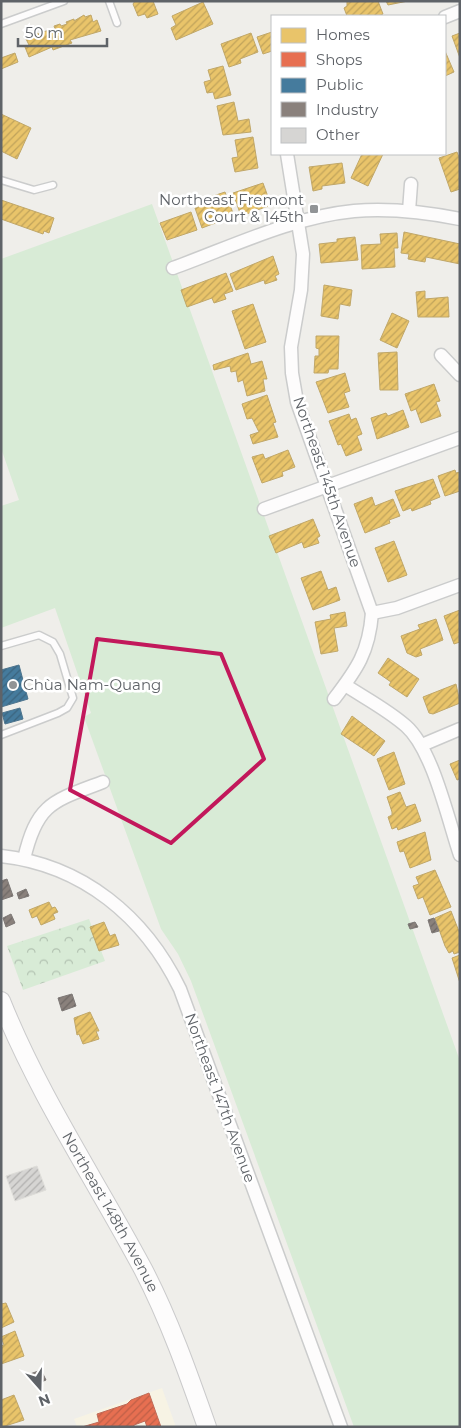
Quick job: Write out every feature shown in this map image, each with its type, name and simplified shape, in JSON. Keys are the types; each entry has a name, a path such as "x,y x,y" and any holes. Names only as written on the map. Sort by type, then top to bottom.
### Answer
{"main road":[{"name":"Northeast 148th Avenue","path":"1,1001 34,1076 142,1269 162,1309 207,1427"}],"street":[{"path":"446,17 460,11"},
{"name":"Northeast 145th Avenue","path":"287,155 303,268 290,347 297,402 372,613 364,656 334,699"},
{"path":"408,211 411,184"},
{"path":"173,268 298,222 353,211 408,211 460,219"},
{"path":"441,354 460,375"},
{"path":"264,509 460,438"},
{"path":"372,613 397,608 460,585"},
{"path":"345,685 401,722 422,745 460,855"},
{"path":"422,745 460,729"},
{"path":"24,859 35,823 51,804 103,782"},
{"name":"Northeast 147th Avenue","path":"1,856 24,859 65,874 114,903 147,934 170,967 180,989 341,1427"}],"lane":[{"path":"1,24 64,1"},
{"path":"109,1 117,24"},
{"path":"1,180 34,190 53,185"},
{"path":"1,646 39,635 53,642 60,654 73,698 71,704 63,711 1,735"}],"highlighted area":[{"path":"97,639 221,654 264,759 171,843 70,790"}],"shaded area":[{"path":"162,1388 176,1427 77,1427 74,1419"}],"green space":[{"path":"152,204 460,1061 460,1427 354,1427 191,981 178,954 161,929 84,717 91,713 55,608 1,628 1,506 19,500 1,448 1,259"},
{"path":"89,919 105,961 23,990 7,946"}],"building: Homes":[{"path":"135,1 153,1 158,14 147,18 145,14 138,16 133,4"},
{"path":"347,1 378,1 383,14 347,15 344,8 347,6"},
{"path":"386,1 408,1 388,5"},
{"path":"203,2 213,24 176,40 171,28 176,25 172,16"},
{"path":"84,15 85,17 91,15 93,22 97,20 101,31 70,40 72,43 53,50 52,47 29,57 25,47 29,45 26,39 38,33 39,36 43,34 42,32 55,29 54,26 67,24 66,22 74,19 74,21"},
{"path":"271,32 271,51 263,54 257,37"},
{"path":"251,33 258,52 240,59 241,63 229,67 221,44"},
{"path":"460,33 460,58 452,36"},
{"path":"15,53 18,62 1,69 1,58"},
{"path":"446,53 454,72 446,76"},
{"path":"223,66 231,95 215,99 213,92 207,93 204,82 211,80 208,70"},
{"path":"234,102 238,121 249,119 251,132 223,135 217,106"},
{"path":"1,114 31,128 17,159 1,151"},
{"path":"253,137 258,168 235,172 232,158 238,157 235,140"},
{"path":"457,152 460,160 460,189 451,192 439,158"},
{"path":"362,155 383,155 368,186 351,178"},
{"path":"342,163 345,183 322,186 322,189 313,191 309,167"},
{"path":"263,183 271,205 241,216 233,193"},
{"path":"225,192 233,213 216,218 218,222 202,228 195,208 212,202 210,197"},
{"path":"1,200 54,218 49,233 44,231 43,234 1,219"},
{"path":"191,212 197,230 167,240 160,223"},
{"path":"404,232 460,244 460,264 426,257 425,262 408,259 409,254 401,253"},
{"path":"397,233 398,248 394,248 395,267 362,269 361,245 381,244 380,234"},
{"path":"355,237 358,260 321,263 319,244"},
{"path":"273,256 279,274 275,276 277,280 265,284 264,280 236,290 230,274"},
{"path":"226,273 233,291 224,294 226,299 214,303 212,298 187,307 181,290"},
{"path":"324,285 352,290 350,306 340,304 338,319 321,316"},
{"path":"425,291 425,299 448,297 449,317 418,317 416,292"},
{"path":"253,304 266,342 245,349 232,311"},
{"path":"392,313 409,321 397,348 380,340"},
{"path":"316,336 339,336 338,369 329,369 328,373 314,373 315,356 319,356 319,349 316,348"},
{"path":"397,352 398,390 380,390 378,353"},
{"path":"248,353 251,364 262,361 267,379 263,379 265,391 247,396 243,380 238,382 236,371 231,372 230,366 214,370 213,365"},
{"path":"345,373 350,391 344,393 349,407 328,413 316,382"},
{"path":"434,384 440,401 436,402 441,416 421,423 416,409 411,411 405,394"},
{"path":"267,395 276,422 273,423 278,437 253,444 250,435 259,432 252,418 247,419 242,404"},
{"path":"403,410 409,427 377,439 371,418 386,413 388,416"},
{"path":"349,414 351,420 356,418 362,434 357,436 362,450 346,456 341,444 338,445 329,421"},
{"path":"288,450 295,467 282,472 283,476 262,483 252,457 263,454 265,459"},
{"path":"455,470 456,473 460,472 460,491 445,496 438,476"},
{"path":"433,479 440,497 430,501 431,504 412,511 411,508 403,511 395,491"},
{"path":"372,497 375,506 393,499 400,516 389,520 390,523 365,533 354,504"},
{"path":"313,519 320,536 317,538 319,543 304,548 302,542 276,553 269,536"},
{"path":"394,541 407,575 388,582 375,548"},
{"path":"321,571 328,590 336,587 340,600 313,610 301,578"},
{"path":"460,610 460,642 454,644 444,616"},
{"path":"345,612 347,626 334,628 338,651 321,654 315,622 331,619 330,615"},
{"path":"436,619 443,640 420,649 422,655 416,657 407,653 401,636 420,629 418,625"},
{"path":"388,658 419,679 407,697 389,685 391,682 378,673"},
{"path":"456,684 460,703 433,714 429,713 423,697"},
{"path":"352,716 385,741 374,756 341,734"},
{"path":"394,752 405,784 389,790 377,759"},
{"path":"460,760 460,779 457,780 450,764"},
{"path":"400,792 406,807 415,804 421,821 398,830 397,827 392,829 388,817 392,815 392,812 387,797"},
{"path":"425,832 431,860 410,868 404,851 400,852 397,842"},
{"path":"435,870 451,907 430,915 423,897 418,899 413,886 419,884 416,877"},
{"path":"49,902 52,908 55,907 58,912 53,914 55,919 41,925 37,916 32,918 29,910"},
{"path":"451,911 460,934 460,952 454,954 453,951 449,953 445,946 435,918"},
{"path":"104,922 110,936 115,934 119,945 99,951 90,927"},
{"path":"460,955 460,983 452,958"},
{"path":"90,1012 99,1031 96,1031 99,1039 83,1044 79,1034 77,1035 74,1018"},
{"path":"6,1303 14,1322 1,1328 1,1304"},
{"path":"15,1331 24,1356 1,1364 1,1346 4,1345 1,1337"},
{"path":"14,1395 24,1420 2,1427 1,1400"}],"building: Shops":[{"path":"149,1393 161,1427 147,1427 145,1421 134,1425 134,1427 82,1427 99,1422 97,1414 127,1404 131,1400"}],"building: Public":[{"name":"Chùa Nam-Quang","path":"19,665 28,699 1,707 1,670"},
{"path":"20,708 23,719 5,724 2,713"}],"building: Industry":[{"path":"7,879 13,896 1,900 1,881"},
{"path":"26,889 29,896 19,899 17,893"},
{"path":"11,914 15,923 6,927 3,918"},
{"path":"434,918 439,931 432,933 428,920"},
{"path":"415,922 418,927 410,929 408,924"},
{"path":"72,994 76,1006 62,1011 58,998"},
{"path":"41,1370 46,1380 34,1385 30,1374"}],"building: Other":[{"path":"37,1166 46,1190 15,1201 6,1176"}],"place":[{"name":"Northeast Fremont Court & 145th","path":"314,209"},
{"name":"Chùa Nam-Quang","path":"13,685"}]}
